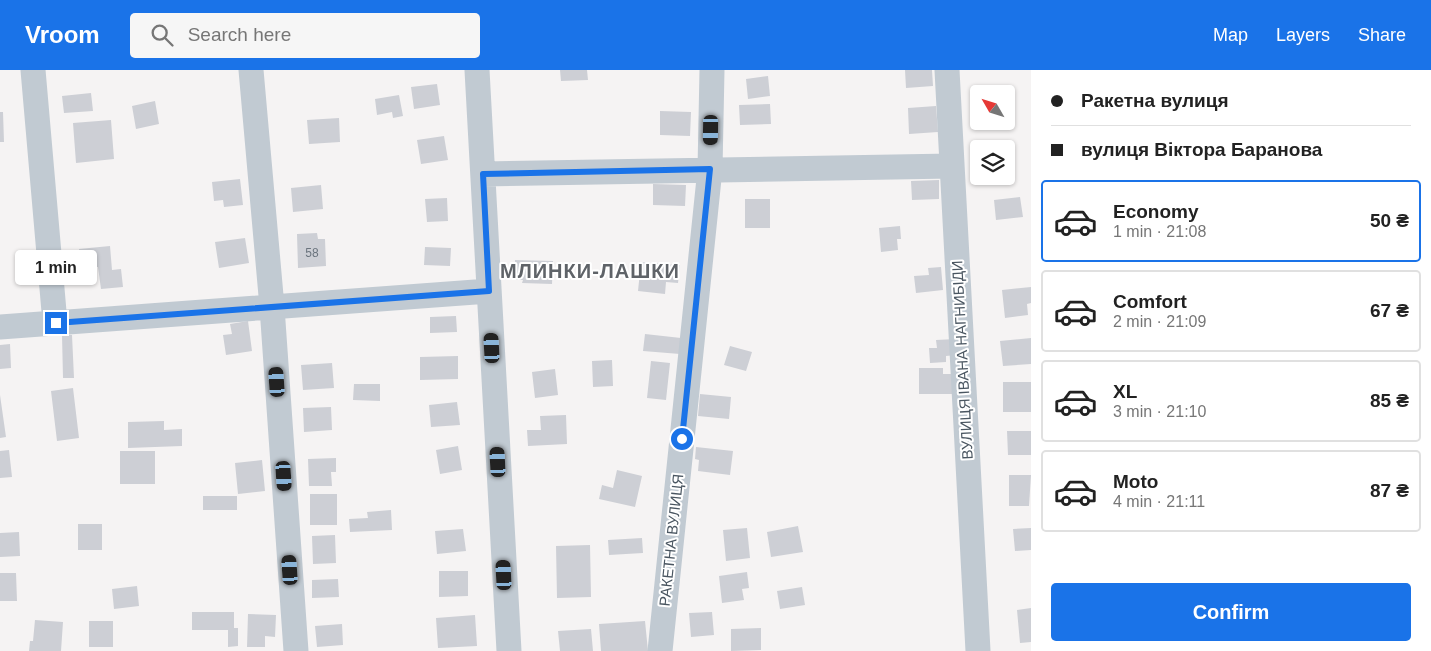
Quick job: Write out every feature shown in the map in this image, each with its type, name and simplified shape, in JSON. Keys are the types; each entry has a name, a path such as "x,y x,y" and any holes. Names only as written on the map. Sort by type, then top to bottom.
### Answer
{"street":[{"path":"33,70 56,323"},
{"path":"251,70 272,307 296,651"},
{"path":"476,70 509,651"},
{"name":"РАКЕТНА ВУЛИЦЯ","path":"660,651 710,169 712,70"},
{"name":"ВУЛИЦЯ ІВАНА НАГНИБІДИ","path":"947,70 978,651"},
{"path":"483,174 952,166"},
{"path":"0,327 489,291"}],"building":[{"path":"560,70 587,70 588,80 561,81"},
{"path":"905,70 932,70 933,86 906,88"},
{"path":"768,76 770,96 748,99 746,79"},
{"path":"437,84 440,105 414,109 411,87"},
{"path":"91,93 93,111 64,113 62,96"},
{"path":"399,95 403,116 393,118 392,112 377,115 375,99"},
{"path":"155,101 159,124 136,129 132,106"},
{"path":"770,104 771,124 740,125 739,105"},
{"path":"936,106 938,132 909,134 908,108"},
{"path":"660,111 691,112 690,136 660,135"},
{"path":"0,112 3,112 4,142 0,142"},
{"path":"339,118 340,142 309,144 307,120"},
{"path":"111,120 114,159 76,163 73,123"},
{"path":"444,136 448,160 421,164 417,140"},
{"path":"240,179 243,205 224,207 223,200 214,201 212,182"},
{"path":"939,180 939,199 912,200 911,181"},
{"path":"653,184 686,185 685,206 653,205"},
{"path":"321,185 323,209 293,212 291,188"},
{"path":"1020,197 1023,217 996,220 994,200"},
{"path":"447,198 448,221 427,222 425,199"},
{"path":"745,199 770,199 770,228 745,228"},
{"path":"900,226 901,239 897,239 898,250 881,252 879,228"},
{"path":"317,233 318,239 325,239 326,266 298,268 297,234"},
{"path":"245,238 249,263 219,268 215,242"},
{"path":"110,246 112,270 121,269 123,287 101,289 98,267 81,268 79,249"},
{"path":"425,247 451,248 450,266 424,265"},
{"path":"515,260 553,261 552,284 522,283 523,280 515,280"},
{"path":"641,262 680,265 678,283 666,282 665,294 638,291"},
{"path":"941,267 943,290 916,293 914,276 929,275 928,268"},
{"path":"1031,287 1031,303 1027,304 1028,315 1005,318 1002,290"},
{"path":"456,316 457,332 430,333 430,317"},
{"path":"248,321 252,351 226,355 223,335 232,334 230,324"},
{"path":"645,334 681,338 680,354 643,351"},
{"path":"62,335 72,335 74,378 63,378"},
{"path":"1031,338 1031,364 1003,366 1000,341"},
{"path":"956,339 956,355 946,356 946,362 930,363 929,348 937,348 936,340"},
{"path":"10,344 11,368 0,369 0,345"},
{"path":"730,346 752,352 746,371 724,365"},
{"path":"458,356 458,379 420,380 420,357"},
{"path":"612,360 613,386 593,387 592,361"},
{"path":"651,361 670,363 666,400 647,398"},
{"path":"332,363 334,388 303,390 301,365"},
{"path":"919,368 943,368 943,374 952,374 952,394 919,394"},
{"path":"555,369 558,395 535,398 532,372"},
{"path":"1003,382 1031,382 1031,412 1003,412"},
{"path":"354,384 380,384 380,401 353,400"},
{"path":"73,388 79,438 57,441 51,391"},
{"path":"700,394 731,397 729,419 698,416"},
{"path":"0,395 6,437 0,438"},
{"path":"457,402 460,425 431,427 429,405"},
{"path":"331,407 332,430 304,432 303,408"},
{"path":"566,415 567,444 528,446 527,430 541,430 540,416"},
{"path":"164,421 164,430 182,429 182,446 128,448 128,422"},
{"path":"1007,431 1031,431 1031,455 1008,455"},
{"path":"458,446 462,470 440,474 436,450"},
{"path":"696,447 733,451 730,475 698,471 699,460 695,459"},
{"path":"9,450 12,477 0,478 0,451"},
{"path":"120,451 155,451 155,484 120,484"},
{"path":"336,458 336,472 331,472 332,486 309,486 308,459"},
{"path":"262,460 265,491 238,494 235,463"},
{"path":"617,470 642,476 635,507 599,499 602,485 613,488"},
{"path":"1009,475 1031,475 1029,506 1009,506"},
{"path":"310,494 337,494 337,525 310,525"},
{"path":"203,496 237,496 237,510 203,510"},
{"path":"391,510 392,530 350,532 349,519 368,518 367,512"},
{"path":"78,524 102,524 102,550 78,550"},
{"path":"798,526 803,552 771,557 767,532"},
{"path":"747,528 750,558 726,561 723,530"},
{"path":"1031,528 1031,550 1015,551 1013,529"},
{"path":"463,529 466,551 437,554 435,531"},
{"path":"19,532 20,556 0,557 0,533"},
{"path":"335,535 336,563 313,564 312,536"},
{"path":"642,538 643,553 609,555 608,540"},
{"path":"590,545 591,597 557,598 556,546"},
{"path":"439,571 468,571 468,596 439,597"},
{"path":"747,572 749,588 742,589 744,600 722,603 719,576"},
{"path":"0,573 16,573 17,601 0,601"},
{"path":"338,579 339,597 312,598 312,580"},
{"path":"137,586 139,606 114,609 112,589"},
{"path":"802,587 805,605 780,609 777,591"},
{"path":"1031,608 1031,642 1020,643 1017,610"},
{"path":"192,612 234,612 234,628 238,628 238,646 228,647 228,630 192,630"},
{"path":"712,612 714,635 691,637 689,613"},
{"path":"248,614 276,615 275,637 265,636 265,647 247,647"},
{"path":"475,615 477,646 438,648 436,618"},
{"path":"35,620 63,622 61,651 29,651 30,641 33,641"},
{"path":"89,621 113,621 113,647 89,647"},
{"path":"645,621 648,651 601,651 599,624"},
{"path":"342,624 343,645 317,647 315,626"},
{"path":"761,628 761,650 731,651 731,629"},
{"path":"591,629 593,651 560,651 558,631"}],"district":[{"name":"МЛИНКИ-ЛАШКИ","path":"590,271"}],"route":[{"path":"56,323 489,291 483,174 710,169 682,439"}]}
